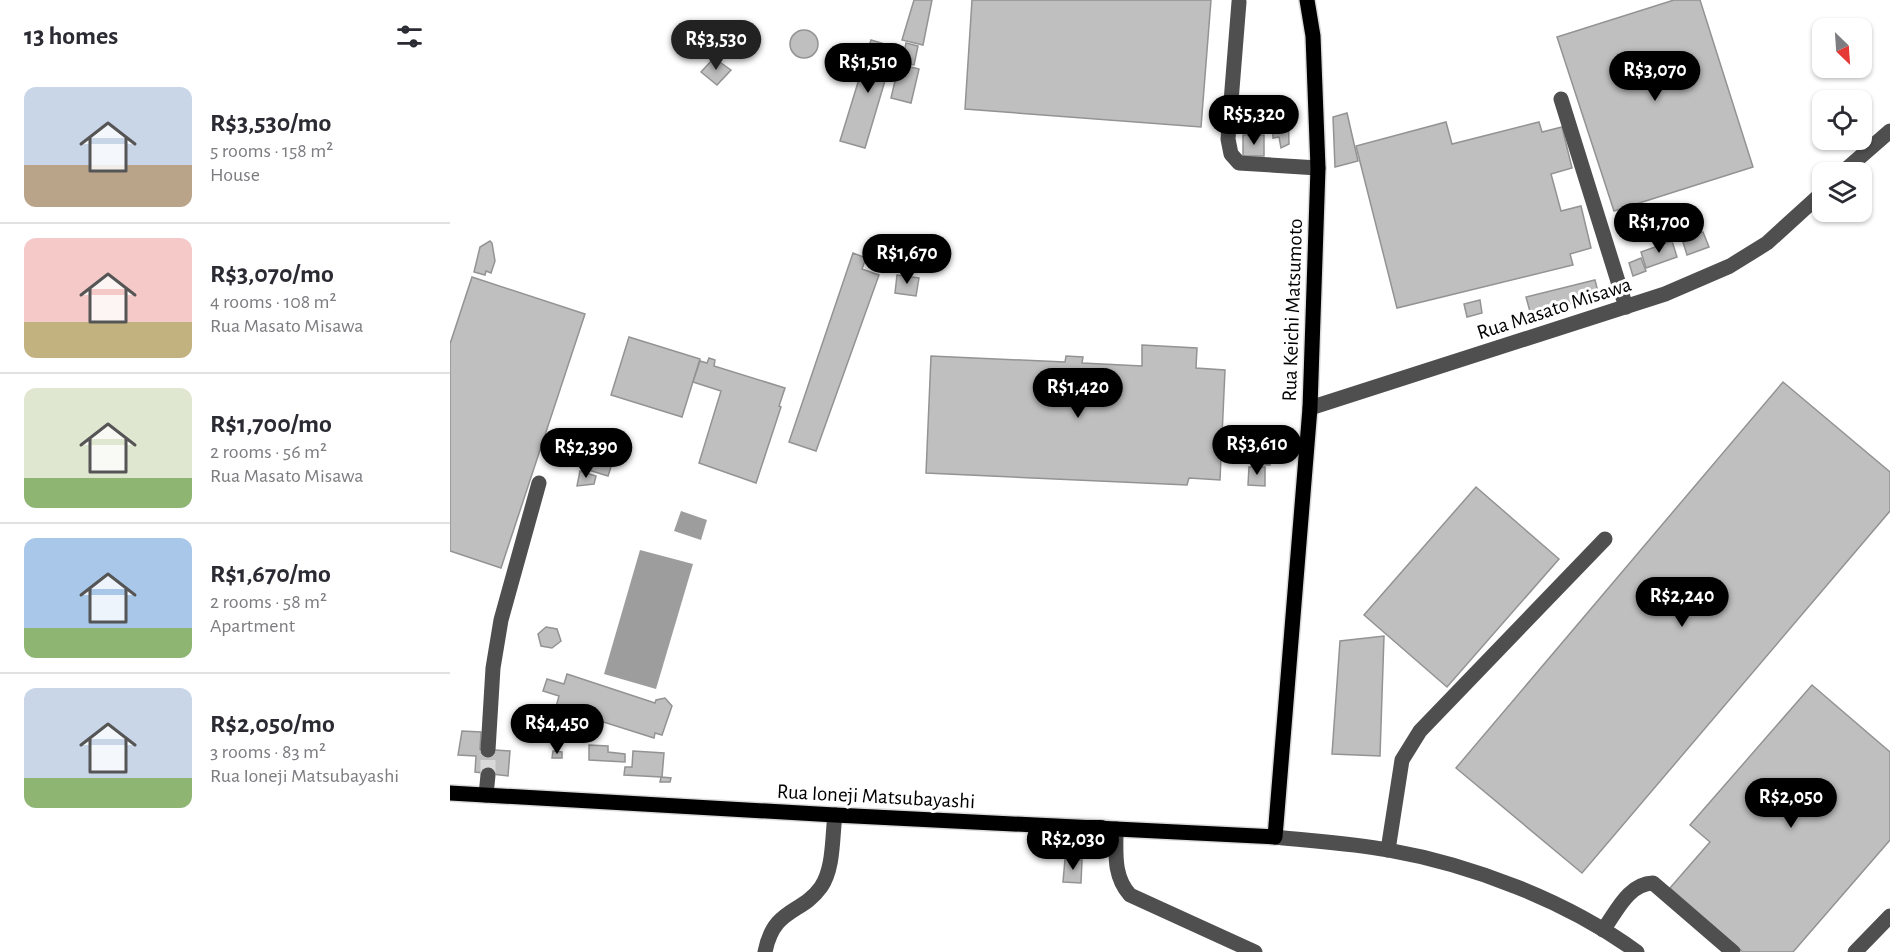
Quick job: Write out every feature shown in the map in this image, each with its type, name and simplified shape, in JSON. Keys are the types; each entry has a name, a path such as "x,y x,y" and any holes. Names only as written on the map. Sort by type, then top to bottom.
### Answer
{"main road":[{"name":"Rua Keichi Matsumoto","path":"1275,837 1310,408 1318,168 1313,36 1307,0"},
{"name":"Rua Ioneji Matsubayashi","path":"450,793 1275,837"}],"street":[{"path":"1239,2 1228,139 1231,154 1239,163 1318,168"},
{"path":"1561,99 1626,307"},
{"path":"1854,162 1890,131"},
{"name":"Rua Masato Misawa","path":"1310,408 1665,294 1730,266 1767,243 1812,202"},
{"path":"488,750 494,668 501,620 539,483"},
{"path":"1388,850 1402,760 1420,731 1605,539"},
{"path":"486,795 488,775"},
{"path":"765,952 767,940 776,924 820,889 828,873 835,815"},
{"path":"1116,829 1117,876 1130,895 1255,952"},
{"name":"Rua Ioneji Matsubayashi","path":"1275,837 1388,850 1497,880 1557,906 1603,930 1636,952"},
{"path":"1603,930 1632,890 1641,883 1653,882 1733,952"},
{"path":"1855,952 1890,916"}],"shaded area":[{"path":"681,511 707,520 701,540 674,531"},
{"path":"640,550 693,564 656,689 604,674"}],"building":[{"path":"914,0 932,0 923,45 902,40"},
{"path":"972,0 1211,0 1201,127 965,109"},
{"path":"1674,0 1700,0 1753,167 1614,211 1557,37"},
{"path":"804,30 814,34 818,44 814,54 804,58 794,54 790,44 794,34"},
{"path":"721,32 738,45 727,58 710,45"},
{"path":"871,40 895,47 865,148 840,141"},
{"path":"906,43 918,46 914,65 902,63"},
{"path":"714,58 731,70 717,85 701,72"},
{"path":"899,64 919,69 911,103 891,98"},
{"path":"1288,109 1289,144 1281,148 1279,137 1273,138 1272,110"},
{"path":"1347,113 1358,161 1335,167 1333,117"},
{"path":"1446,122 1452,144 1539,122 1542,132 1562,127 1572,168 1551,174 1561,211 1581,206 1591,248 1570,254 1573,265 1397,308 1356,146"},
{"path":"1243,135 1264,135 1264,156 1243,156"},
{"path":"1703,232 1709,247 1687,255 1682,239"},
{"path":"490,241 495,261 491,273 486,271 485,275 474,272 480,247"},
{"path":"1672,241 1677,257 1646,268 1641,252"},
{"path":"853,253 866,258 862,269 879,275 816,451 789,442"},
{"path":"1641,258 1646,271 1633,276 1629,263"},
{"path":"897,275 919,278 916,296 895,293"},
{"path":"472,277 585,314 501,568 450,551 450,344"},
{"path":"1595,280 1599,296 1531,315 1526,297"},
{"path":"1480,300 1482,313 1467,317 1464,304"},
{"path":"629,337 700,359 682,417 611,395"},
{"path":"1142,345 1197,348 1196,368 1225,370 1220,480 1189,478 1187,485 926,473 931,356 1065,362 1066,356 1083,357 1082,363 1142,366"},
{"path":"709,358 715,360 714,366 785,388 756,483 699,463 721,391 693,382 700,361 707,363"},
{"path":"1783,382 1890,472 1890,511 1582,873 1456,768"},
{"path":"592,437 618,445 608,476 582,468"},
{"path":"1252,446 1270,447 1270,465 1251,464"},
{"path":"1249,467 1265,467 1265,486 1248,485"},
{"path":"580,471 596,476 594,484 577,486"},
{"path":"1476,487 1559,559 1447,687 1364,615"},
{"path":"546,627 557,629 561,641 552,648 541,646 538,634"},
{"path":"1384,636 1380,756 1332,754 1340,641"},
{"path":"567,674 655,703 656,700 665,698 672,706 662,735 655,733 654,738 556,707 559,696 543,691 547,679 564,684"},
{"path":"1812,685 1890,752 1890,840 1793,952 1743,952 1670,888 1710,842 1690,825"},
{"path":"462,731 481,732 480,749 510,751 508,776 475,772 476,756 458,755"},
{"path":"589,745 608,746 608,752 625,754 625,762 589,760"},
{"path":"553,751 562,752 562,758 552,758"},
{"path":"633,751 664,753 662,777 671,778 670,782 660,782 661,777 624,775 625,767 632,767"},
{"path":"1065,859 1082,860 1081,883 1063,882"}],"tunnel":[{"path":"488,750 488,775"}]}
